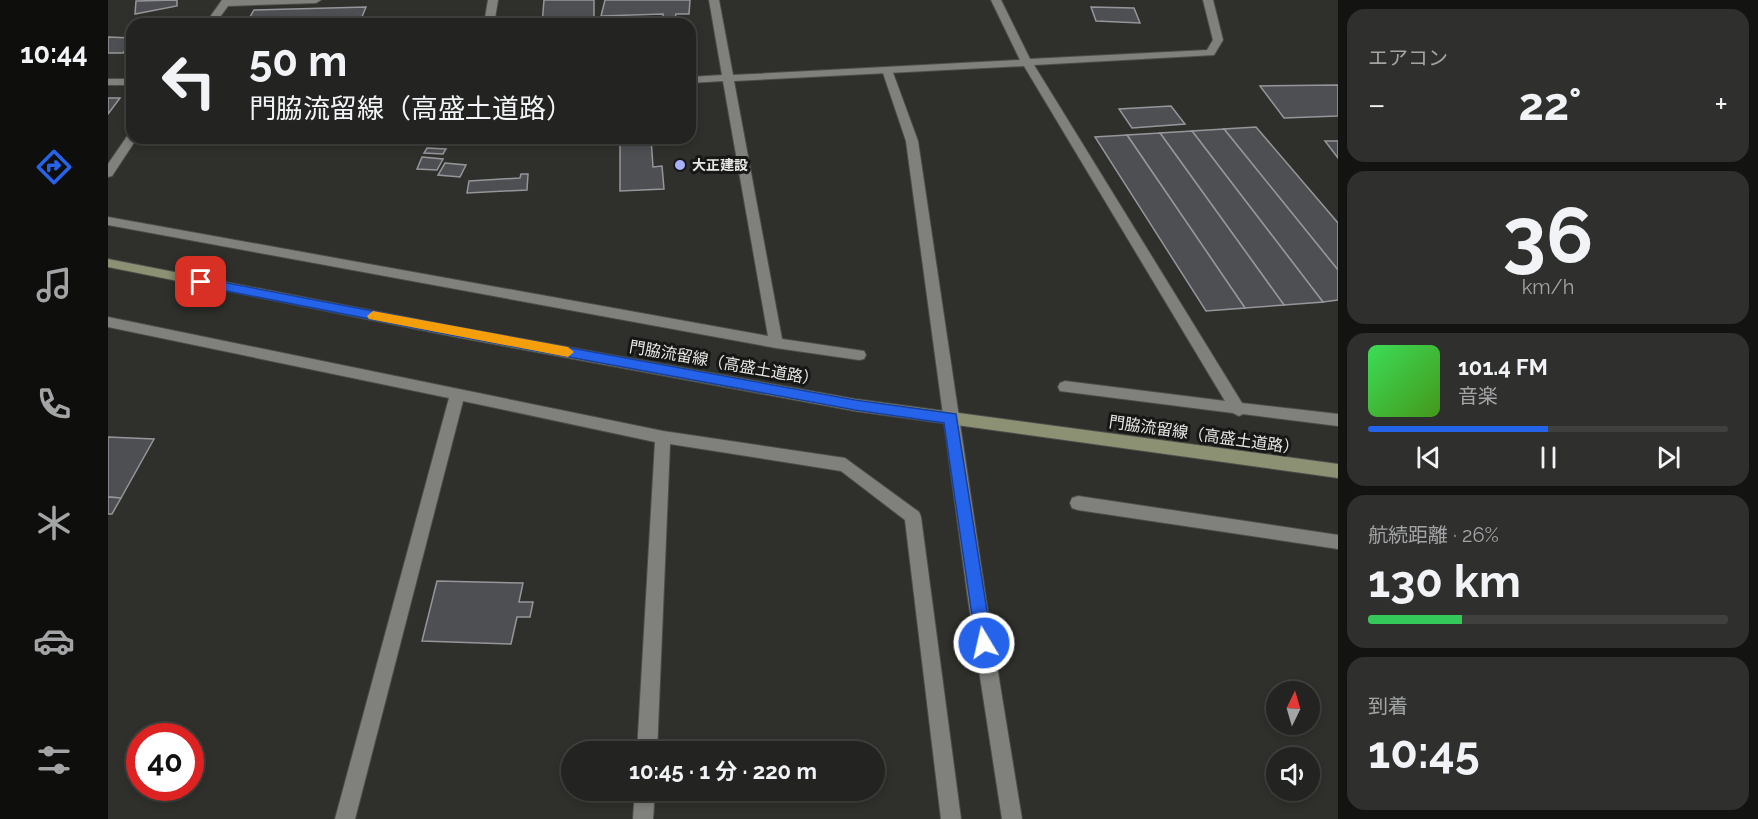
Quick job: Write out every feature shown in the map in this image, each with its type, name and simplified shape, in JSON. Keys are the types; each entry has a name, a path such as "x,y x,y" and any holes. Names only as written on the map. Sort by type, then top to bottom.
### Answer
{"main road":[{"name":"門脇流留線（高盛土道路）","path":"108,263 456,332 820,399 1338,471"}],"street":[{"path":"214,18 226,2 316,0"},
{"path":"490,18 493,0"},
{"path":"714,0 776,343"},
{"path":"996,0 1027,63 1239,410"},
{"path":"696,80 1210,53 1218,40 1208,0"},
{"path":"887,70 912,141 951,418 1012,819"},
{"path":"108,82 126,82"},
{"path":"108,173 127,144"},
{"path":"108,221 776,343 859,355"},
{"path":"108,322 663,437 845,465 913,517 951,819"},
{"path":"1065,387 1239,410 1338,420"},
{"path":"345,819 458,393"},
{"path":"648,741 663,437"},
{"path":"1078,503 1338,542"},
{"path":"644,819 645,801"}],"building":[{"path":"177,0 177,6 135,14 136,1"},
{"path":"544,0 594,0 594,18 542,18"},
{"path":"605,0 690,0 689,14 676,14 675,18 663,18 663,14 601,16"},
{"path":"366,7 361,18 249,18 254,10"},
{"path":"1091,7 1134,8 1140,23 1096,21"},
{"path":"108,37 126,38 126,49 123,53 108,53"},
{"path":"1338,85 1338,116 1284,118 1260,86"},
{"path":"108,98 120,98 108,114"},
{"path":"1171,106 1185,124 1132,128 1119,109"},
{"path":"1256,127 1338,223 1338,270 1224,129"},
{"path":"1224,129 1338,270 1338,300 1323,302 1192,131"},
{"path":"1192,131 1323,302 1284,305 1160,133"},
{"path":"1160,133 1284,305 1245,308 1127,135"},
{"path":"1127,135 1245,308 1206,311 1095,137"},
{"path":"1325,141 1338,141 1338,158"},
{"path":"620,144 651,144 653,167 662,166 664,189 620,191"},
{"path":"427,148 446,149 443,154 424,153"},
{"path":"422,157 443,159 437,170 417,169"},
{"path":"445,163 466,165 460,177 438,175"},
{"path":"521,174 528,174 527,190 467,193 469,181 520,178"},
{"path":"108,437 154,439 121,498 108,497"},
{"path":"108,497 121,498 112,514 108,514"},
{"path":"437,581 523,583 519,602 533,602 530,617 517,617 511,644 422,641"}],"slow traffic":[{"path":"373,316 568,352"}],"place":[{"name":"大正建設","path":"680,165"}],"route":[{"path":"201,282 456,332 855,405 951,418 984,643"}]}
